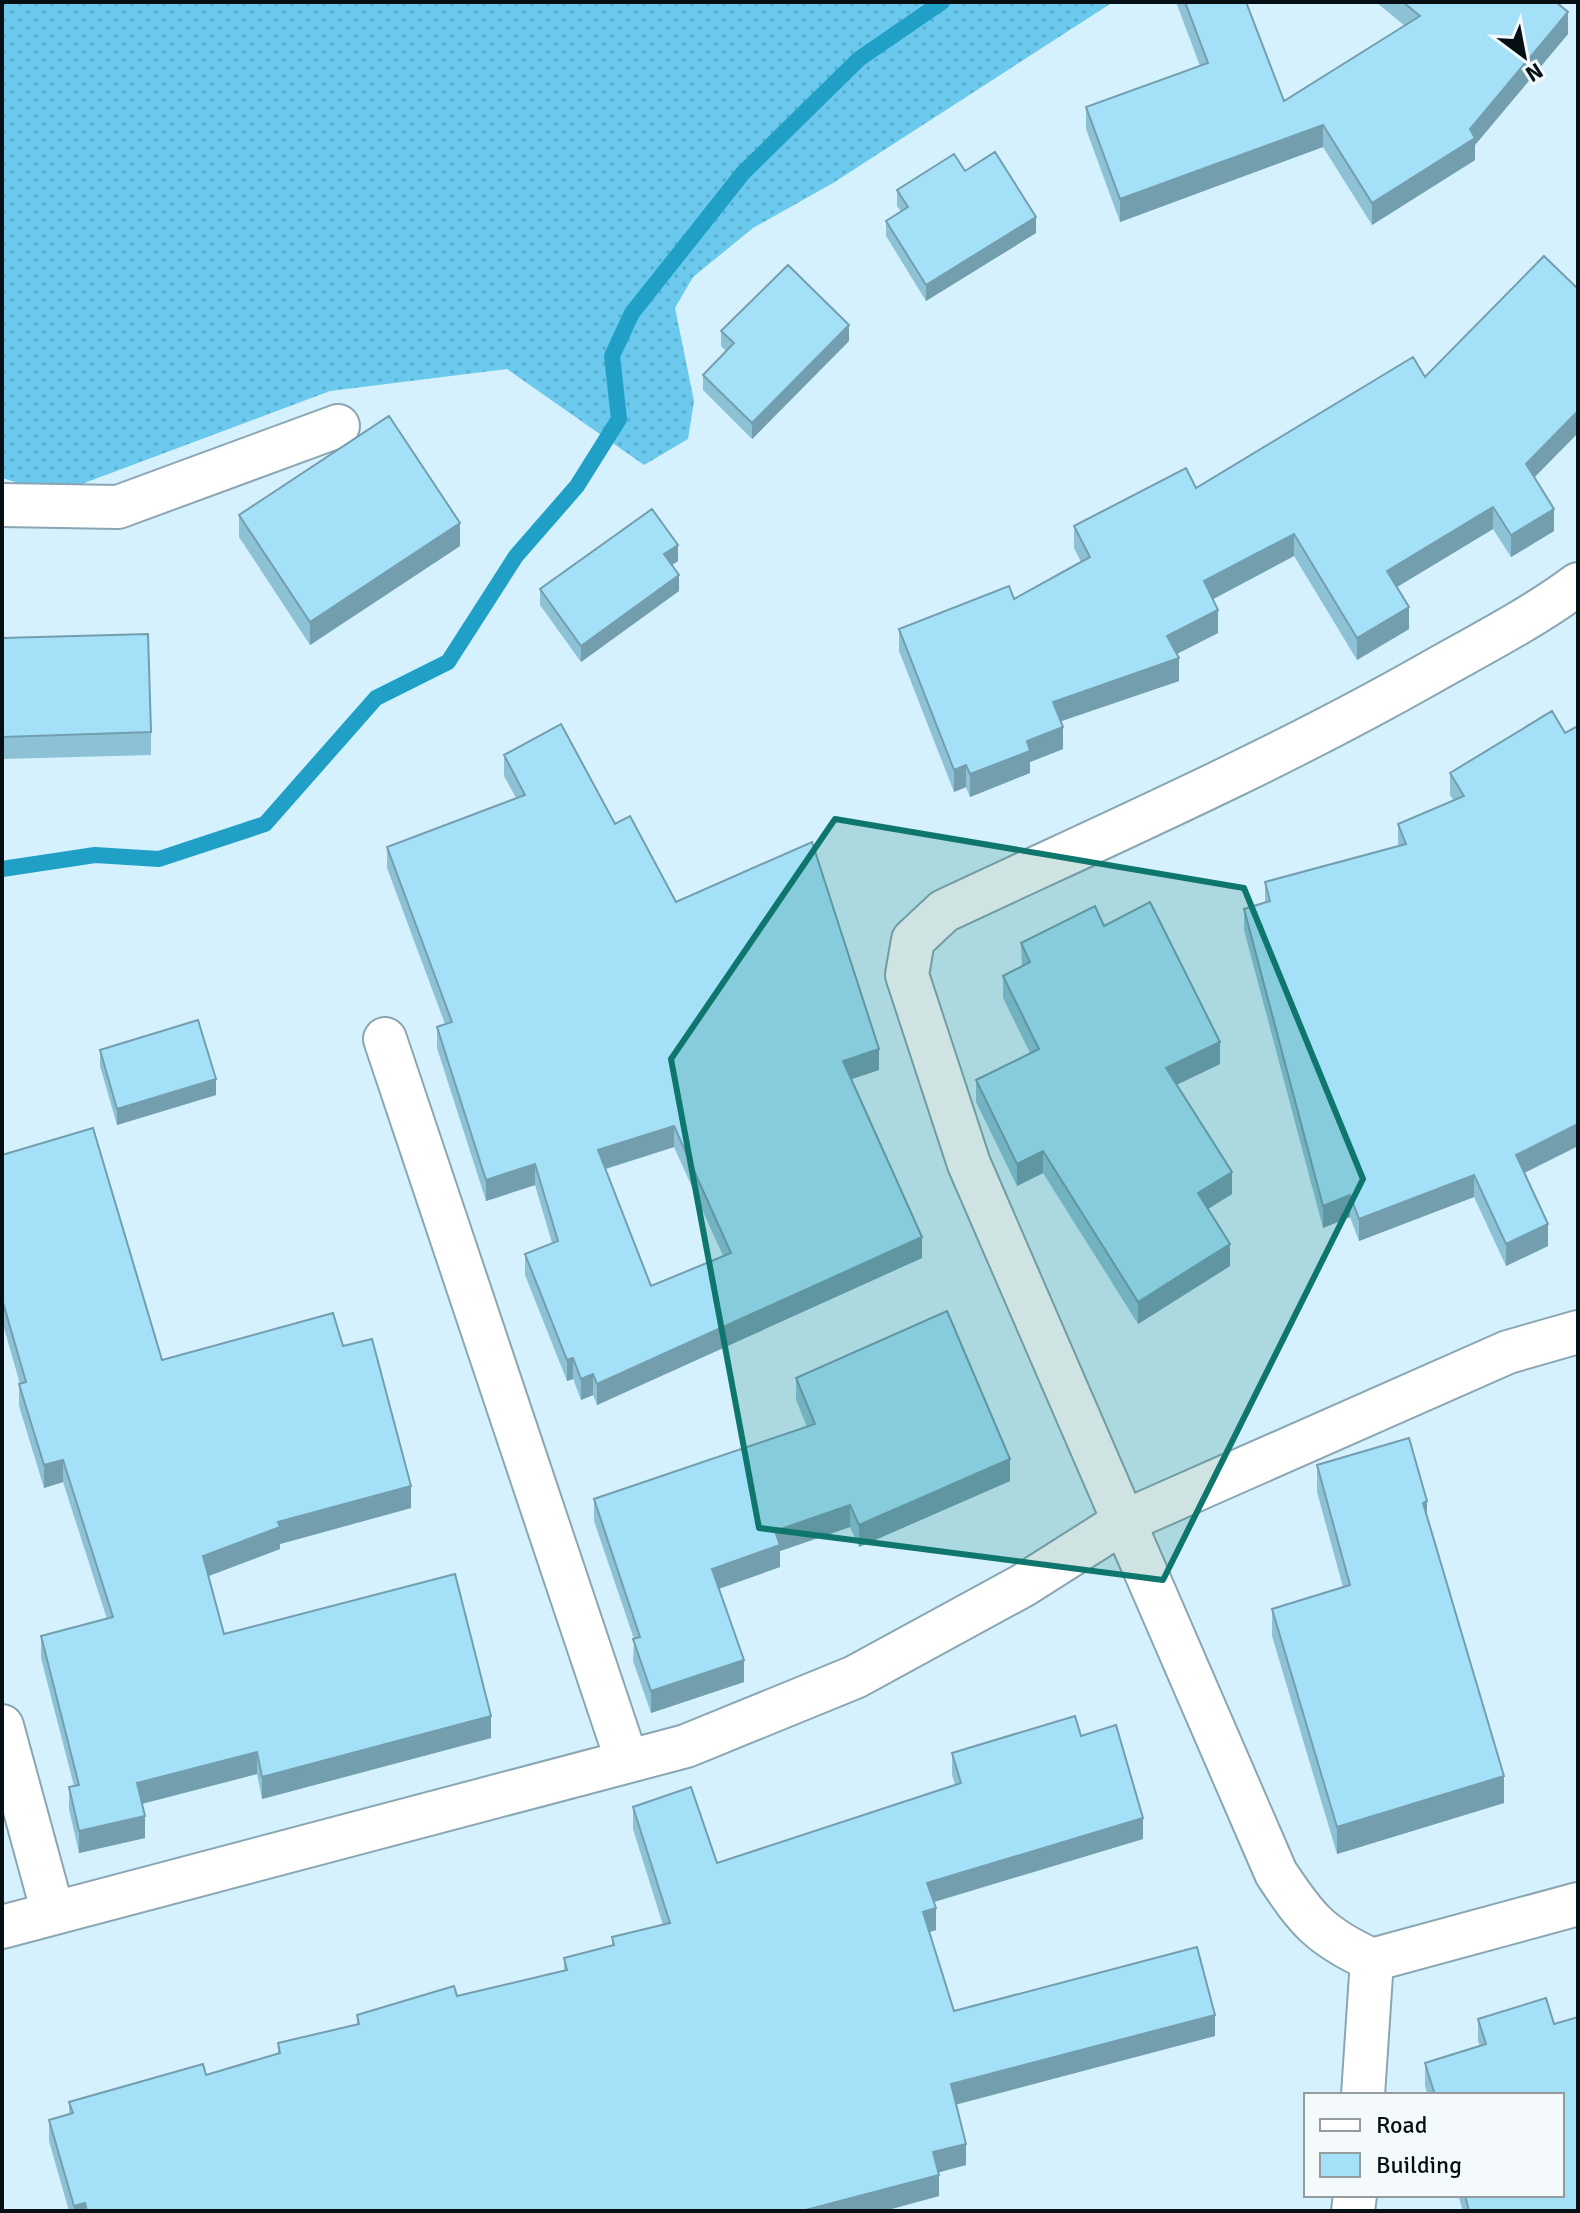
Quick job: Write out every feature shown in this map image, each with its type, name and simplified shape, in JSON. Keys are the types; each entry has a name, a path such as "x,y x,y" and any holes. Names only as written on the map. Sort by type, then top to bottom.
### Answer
{"street":[{"path":"2,505 118,507 338,426"},
{"path":"1578,584 1545,608 1375,704 1219,782 944,911 913,940 907,975 969,1164 1276,1873 1307,1919 1338,1944 1372,1960 1578,1904"},
{"path":"385,1039 627,1761"},
{"path":"2,1927 686,1746 855,1677 1022,1586 1123,1522 1508,1352 1578,1332"},
{"path":"2,1726 53,1913"},
{"path":"1363,2093 1372,1960"}],"highlighted area":[{"path":"835,819 1244,888 1363,1179 1163,1580 759,1528 671,1059"}],"shaded area":[{"path":"2,2 1113,2 833,183 753,228 693,277 675,308 694,401 688,439 644,465 507,369 330,391 55,494 2,478"}],"building":[{"path":"1185,2 1246,2 1284,101 1420,16 1403,2 1556,2 1568,12 1470,129 1475,138 1372,203 1323,125 1120,199 1086,107 1208,63"},
{"path":"995,152 1036,217 926,285 886,221 908,207 897,190 954,154 965,171"},
{"path":"1544,256 1578,289 1578,411 1526,464 1554,509 1511,535 1493,507 1387,571 1409,607 1357,638 1294,534 1204,581 1218,610 1167,636 1179,658 1053,702 1063,727 1027,741 1030,751 970,774 966,765 954,770 899,629 1009,586 1014,599 1090,557 1074,526 1186,468 1196,488 1413,357 1425,377"},
{"path":"788,265 849,325 752,423 703,375 734,343 721,331"},
{"path":"389,416 460,523 310,622 239,515"},
{"path":"652,509 678,545 664,554 679,575 581,646 540,589"},
{"path":"148,634 151,732 2,737 3,638"},
{"path":"1552,711 1565,733 1578,726 1578,1124 1516,1155 1548,1224 1506,1244 1474,1175 1359,1219 1350,1195 1323,1206 1244,909 1270,901 1265,882 1406,844 1398,824 1464,796 1450,773"},
{"path":"561,724 615,824 630,816 676,902 812,842 879,1049 843,1061 922,1237 597,1384 593,1374 581,1379 573,1358 567,1360 525,1254 558,1241 535,1164 486,1180 437,1027 452,1022 387,847 525,795 504,755","holes":["674,1126 731,1253 651,1286 598,1150"]},
{"path":"1150,902 1220,1042 1166,1068 1232,1172 1198,1193 1230,1244 1138,1302 1043,1151 1017,1164 976,1080 1039,1049 1003,976 1030,962 1021,943 1095,906 1104,926"},
{"path":"198,1020 216,1079 117,1109 100,1050"},
{"path":"93,1128 162,1360 333,1313 343,1346 372,1339 411,1486 278,1522 280,1527 203,1556 224,1634 455,1574 491,1716 262,1777 257,1752 137,1783 145,1816 79,1831 69,1787 79,1785 41,1636 113,1617 63,1460 44,1465 19,1384 26,1382 2,1299 2,1155"},
{"path":"947,1311 1010,1459 859,1525 850,1505 775,1531 780,1545 712,1569 744,1660 651,1691 633,1639 640,1637 594,1499 815,1424 796,1378"},
{"path":"1409,1438 1427,1501 1423,1503 1504,1776 1337,1827 1272,1609 1350,1585 1317,1465"},
{"path":"1075,1716 1081,1736 1116,1725 1143,1818 927,1883 936,1908 923,1912 954,2011 1197,1947 1215,2015 951,2084 966,2144 933,2152 939,2175 802,2211 87,2211 85,2203 74,2206 49,2120 73,2113 69,2102 203,2064 206,2075 280,2053 278,2043 359,2024 357,2015 454,1986 457,1996 567,1970 564,1958 614,1945 612,1937 670,1923 633,1807 691,1787 717,1863 961,1783 952,1753"},
{"path":"1546,1998 1554,2024 1578,2017 1578,2211 1469,2211 1466,2197 1564,2197 1564,2093 1434,2093 1425,2063 1486,2044 1478,2019"}],"waterway":[{"path":"2,869 95,855 159,859 265,824 376,698 448,662 516,556 577,486 619,419 612,356 632,313 743,173 859,59 942,2"}]}
